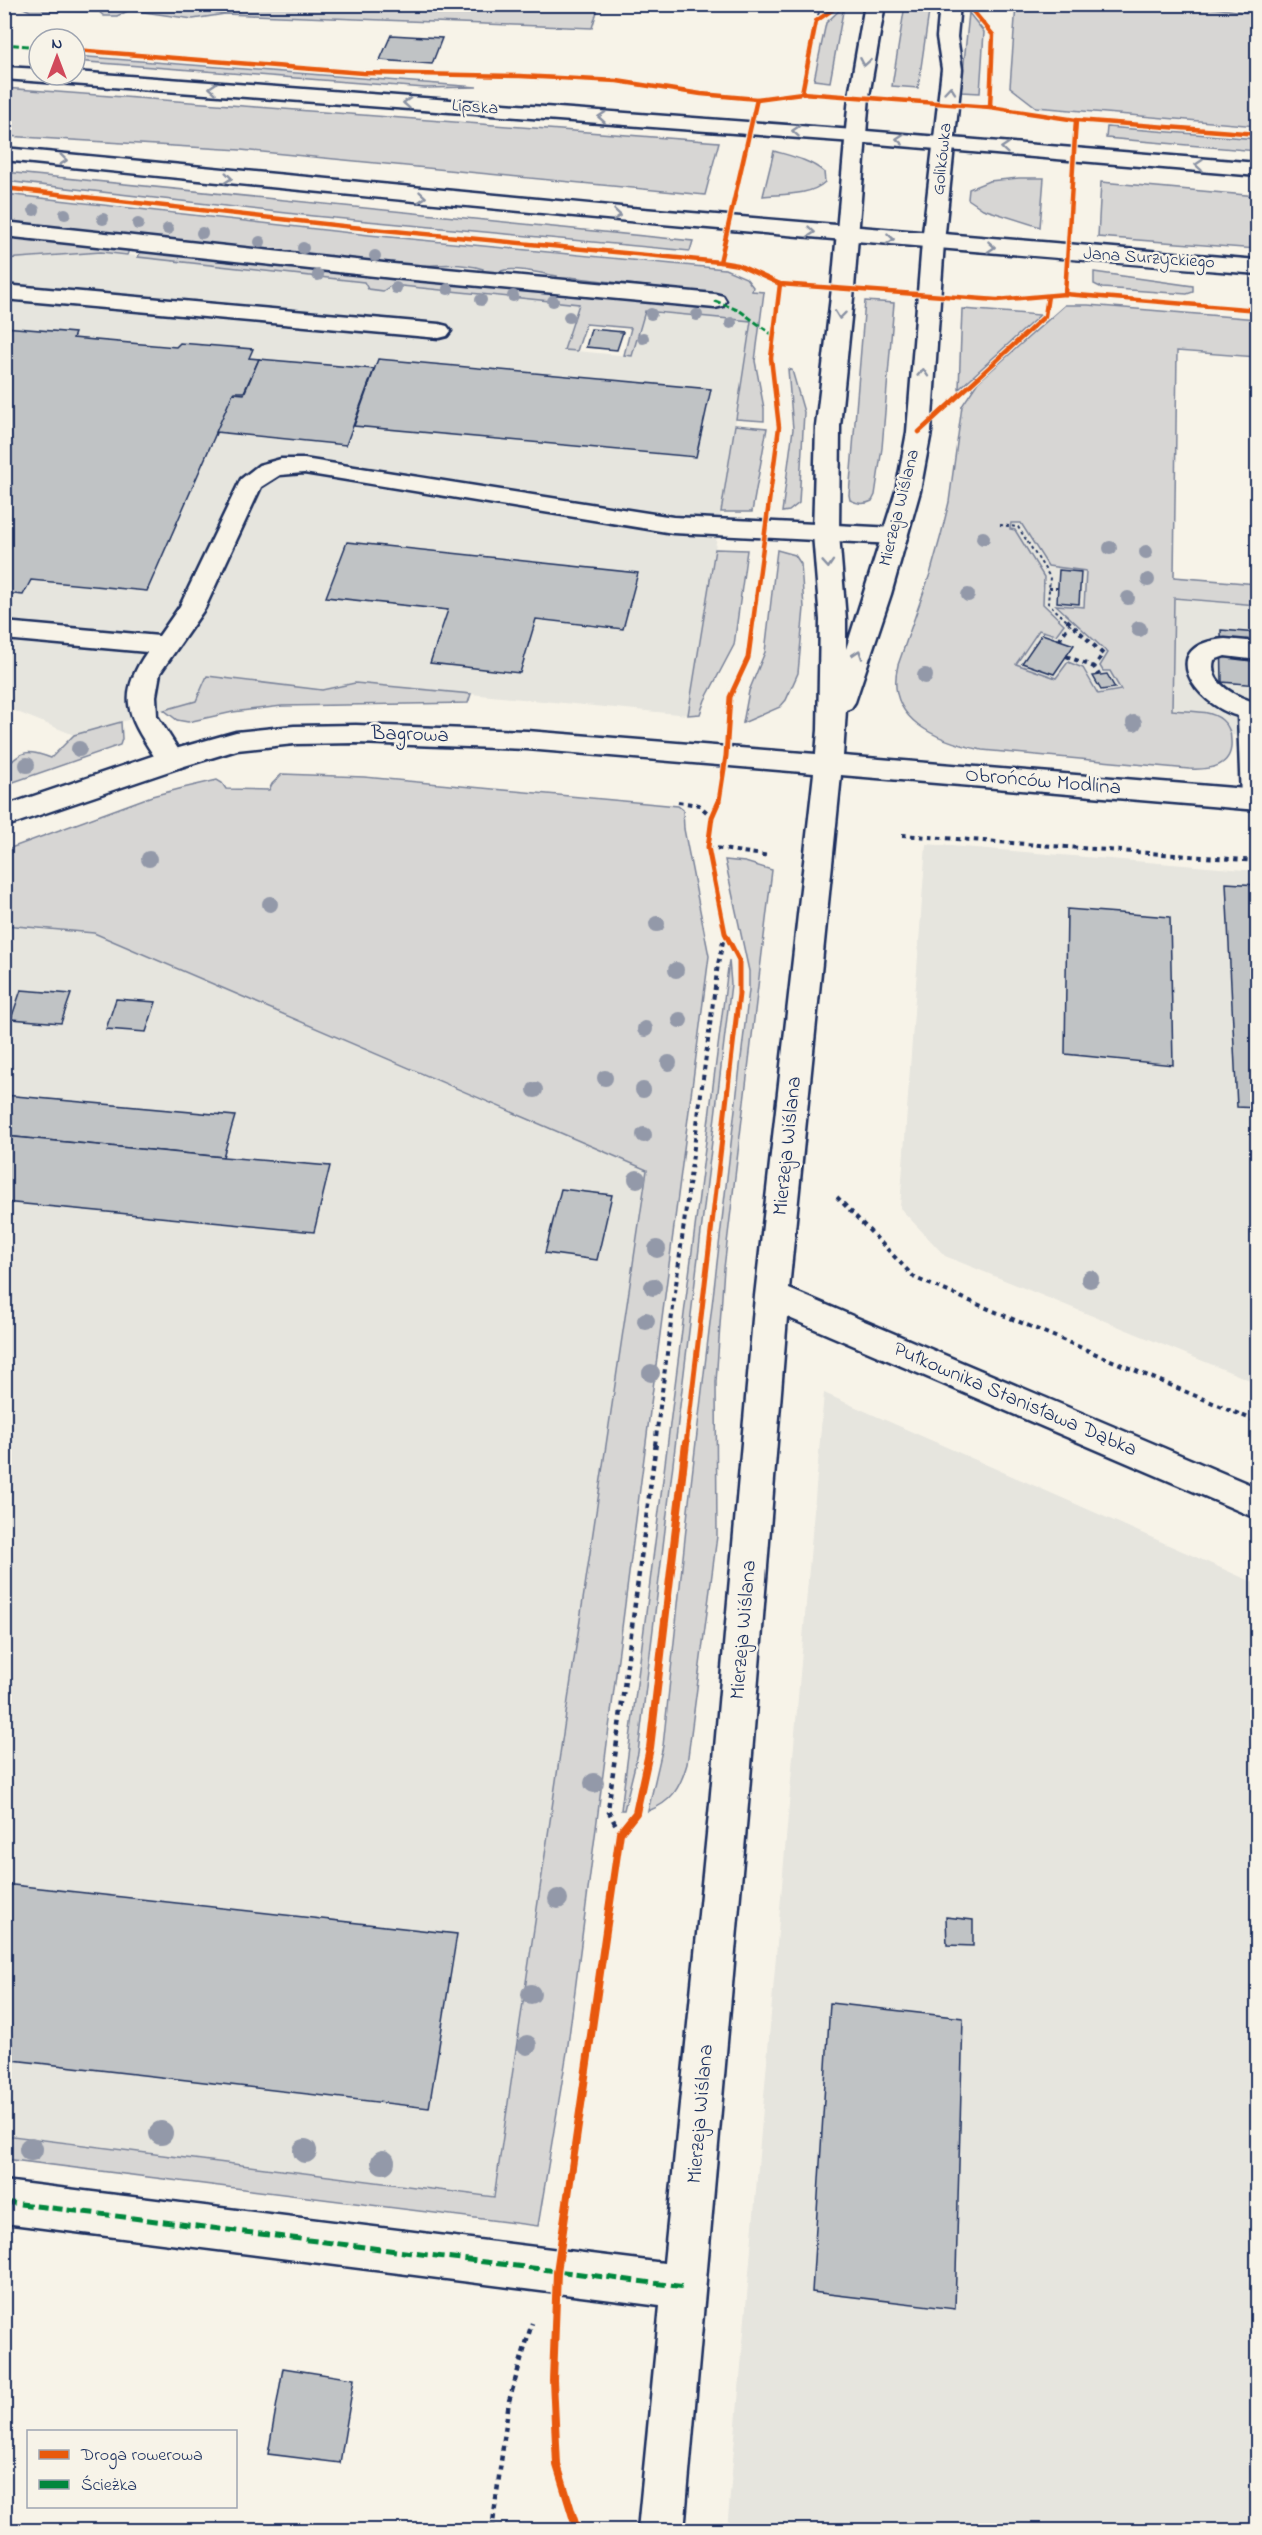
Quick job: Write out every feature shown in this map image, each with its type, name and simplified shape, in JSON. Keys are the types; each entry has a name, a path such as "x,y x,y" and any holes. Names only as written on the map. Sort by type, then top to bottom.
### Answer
{"street":[{"path":"846,235 854,136 875,4"},
{"name":"Golikówka","path":"933,242 952,69 947,37 950,4"},
{"name":"Lipska","path":"4,73 945,143"},
{"path":"945,143 1257,170"},
{"path":"4,154 423,197 933,242"},
{"path":"4,229 393,271 715,301"},
{"name":"Mierzeja Wiślana","path":"661,2530 732,1780 772,1296 832,730 833,620 826,534 828,426 843,288 846,235"},
{"name":"Mierzeja Wiślana","path":"832,730 878,594 908,491 919,432 933,242"},
{"name":"Jana Surzyckiego","path":"933,242 1257,267"},
{"path":"4,292 439,331"},
{"path":"171,760 143,716 142,696 147,672 192,608 250,484 259,475 276,466 304,466 673,525 895,536"},
{"path":"4,630 164,645"},
{"path":"1256,800 1254,709 1232,705 1208,688 1198,669 1199,660 1205,653 1221,648 1257,651"},
{"path":"1202,679 1205,671 1222,664 1257,667"},
{"name":"Bagrowa","path":"4,817 171,760 236,741 294,735 357,734 527,740 828,764"},
{"name":"Obrońców Modlina","path":"828,764 1256,800"},
{"name":"Pułkownika Stanisława Dąbka","path":"772,1296 1257,1504"},
{"path":"4,2202 685,2287"}],"path":[{"path":"816,21 822,4"},
{"path":"816,21 824,16"},
{"path":"1000,525 1018,527 1050,577 1048,603 1103,654 1094,667"},
{"path":"1049,588 1058,588"},
{"path":"1059,640 1070,624"},
{"path":"1066,656 1094,667 1099,675"},
{"path":"678,802 699,805 712,817 719,801 726,756"},
{"path":"902,835 1257,861"},
{"path":"708,847 770,856"},
{"path":"725,933 729,942"},
{"path":"626,1826 620,1833 608,1810 718,964 725,933"},
{"path":"837,1197 915,1278 1257,1422"},
{"path":"492,2530 509,2401 538,2303 557,2272"}],"shaded area":[{"path":"167,4 240,11 244,4 599,5 592,28 225,14 193,19 130,10 117,16 104,16 99,12 30,11 21,7 22,5"},
{"path":"1187,4 1257,14 1257,126 1036,107 1010,87 1016,5"},
{"path":"905,5 930,5 918,88 892,86"},
{"path":"844,6 830,82 814,80 826,23"},
{"path":"969,13 984,32 980,93 961,92"},
{"path":"87,57 477,87 425,88 87,62"},
{"path":"4,88 719,142 705,195 241,150 5,136"},
{"path":"1107,127 1257,139 1257,151 1106,138"},
{"path":"774,151 813,164 824,172 825,182 819,187 804,192 763,196"},
{"path":"5,172 693,241 690,251 313,216 5,181"},
{"path":"1044,178 1040,227 983,209 968,199 969,189 989,181"},
{"path":"1101,182 1257,196 1257,249 1098,237"},
{"path":"5,194 369,235 725,269 746,278 753,287 752,291 764,292 755,361 764,408 764,421 736,419 751,321 645,311 632,356 624,355 631,328 586,324 577,351 564,350 579,304 392,285 383,291 368,289 364,282 138,257 142,249 555,290 598,298 724,308 726,301 720,295 570,277 565,282 556,281 557,276 524,270 511,269 490,274 482,273 483,269 465,265 410,267 5,221"},
{"path":"5,236 126,247 129,250 127,255 101,252 5,259"},
{"path":"101,252 365,282 368,289 383,291 392,285 580,304 565,350 631,356 645,311 752,321 688,715 355,683 322,690 207,676 196,701 74,735 5,707 5,259"},
{"path":"1094,272 1193,286 1193,292 1187,294 1102,288 1094,284"},
{"path":"865,301 894,303 882,448 875,495 872,501 861,504 850,500 849,495"},
{"path":"1065,305 1257,319 1257,357 1177,351 1174,577 1257,584 1257,605 1174,598 1172,710 1211,714 1224,722 1230,735 1231,750 1224,762 1205,769 1189,769 982,750 932,734 907,714 899,700 896,684 898,665 931,571 941,535 949,502 962,406 978,382","holes":["1011,523 1021,523 1048,566 1086,571 1084,607 1056,605 1108,653 1100,666 1103,671 1110,671 1121,690 1098,694 1083,668 1068,662 1056,678 1016,664 1039,630 1056,635 1064,624 1043,604 1044,577 1015,530 1010,529"]},
{"path":"962,309 1040,315 959,389"},
{"path":"788,369 792,370 804,412 799,503 789,511 782,512 793,429"},
{"path":"735,425 767,428 752,512 721,512"},
{"path":"1012,505 1175,577 1257,584 1257,738 1231,735 1228,728 1172,710 999,693"},
{"path":"715,549 747,550 734,645 700,714 688,715"},
{"path":"777,550 795,555 801,564 804,608 798,673 786,700 780,707 743,723 749,691 765,652"},
{"path":"207,676 322,690 355,683 471,694 468,703 282,706 233,712 188,722 177,720 164,710 196,701"},
{"path":"121,722 120,745 5,785 5,768 21,755 30,752 51,758 74,735"},
{"path":"282,774 364,777 678,806 683,810 684,829 709,956 567,2052 538,2226 5,2159 5,2135 494,2197 647,1170 94,933 5,925 5,850 152,796 217,780 226,789 269,790"},
{"path":"926,844 1257,871 1257,1383 945,1256 900,1208"},
{"path":"725,860 745,862 772,870 724,1268 716,1382 717,1536 687,1764 674,1793 669,1799 648,1811 663,1746 688,1510 749,990 749,971"},
{"path":"5,925 94,933 647,1170 494,2197 5,2135"},
{"path":"729,960 731,984 638,1753 624,1810 621,1810"},
{"path":"824,1393 1257,1584 1257,2530 727,2530"}],"building":[{"path":"391,35 442,38 432,64 380,60"},
{"path":"4,327 75,333 73,338 176,347 180,343 253,349 249,358 259,359 244,392 234,392 147,591 31,580 23,595 4,593"},
{"path":"591,329 623,332 617,350 586,347"},
{"path":"259,359 374,369 346,445 216,432 233,393 244,394"},
{"path":"378,359 711,389 696,457 354,426"},
{"path":"347,542 638,573 623,629 536,619 520,673 430,663 448,610 326,597"},
{"path":"1059,570 1081,572 1079,604 1057,602"},
{"path":"1221,630 1258,633 1258,685 1222,682"},
{"path":"1042,634 1074,645 1054,674 1022,663"},
{"path":"1107,674 1115,688 1101,690 1093,676"},
{"path":"1226,883 1258,885 1258,1108 1237,1107"},
{"path":"1067,909 1170,917 1173,1065 1065,1054"},
{"path":"21,990 71,994 61,1023 11,1019"},
{"path":"116,999 156,1002 146,1032 106,1029"},
{"path":"4,1095 235,1116 223,1157 4,1136"},
{"path":"4,1136 330,1166 314,1232 4,1202"},
{"path":"561,1189 612,1195 597,1260 545,1253"},
{"path":"4,1884 457,1934 429,2108 4,2059"},
{"path":"946,1917 973,1920 973,1946 947,1945"},
{"path":"830,2003 963,2018 955,2309 812,2292"},
{"path":"283,2368 354,2379 340,2463 268,2454"}],"marked path":[{"path":"4,44 27,46"},
{"path":"715,301 740,311 773,335"},
{"path":"4,2202 685,2287"}],"cycle path":[{"path":"720,262 757,99 802,93 816,21 841,4"},
{"path":"967,4 993,35 990,107"},
{"path":"87,51 363,73 520,76 617,81 701,94 757,99"},
{"path":"802,93 990,107 1076,120 1258,134"},
{"path":"1065,294 1076,120"},
{"path":"4,188 352,227 720,262 738,265 780,284 997,300 1065,294 1258,310"},
{"path":"577,2530 557,2465 553,2380 557,2272 620,1833 636,1813 650,1748 739,994 739,960 725,933 708,847 712,817 719,801 726,756 730,697 748,658 779,427 771,358 780,284"},
{"path":"919,432 1045,316 1048,296"}]}
